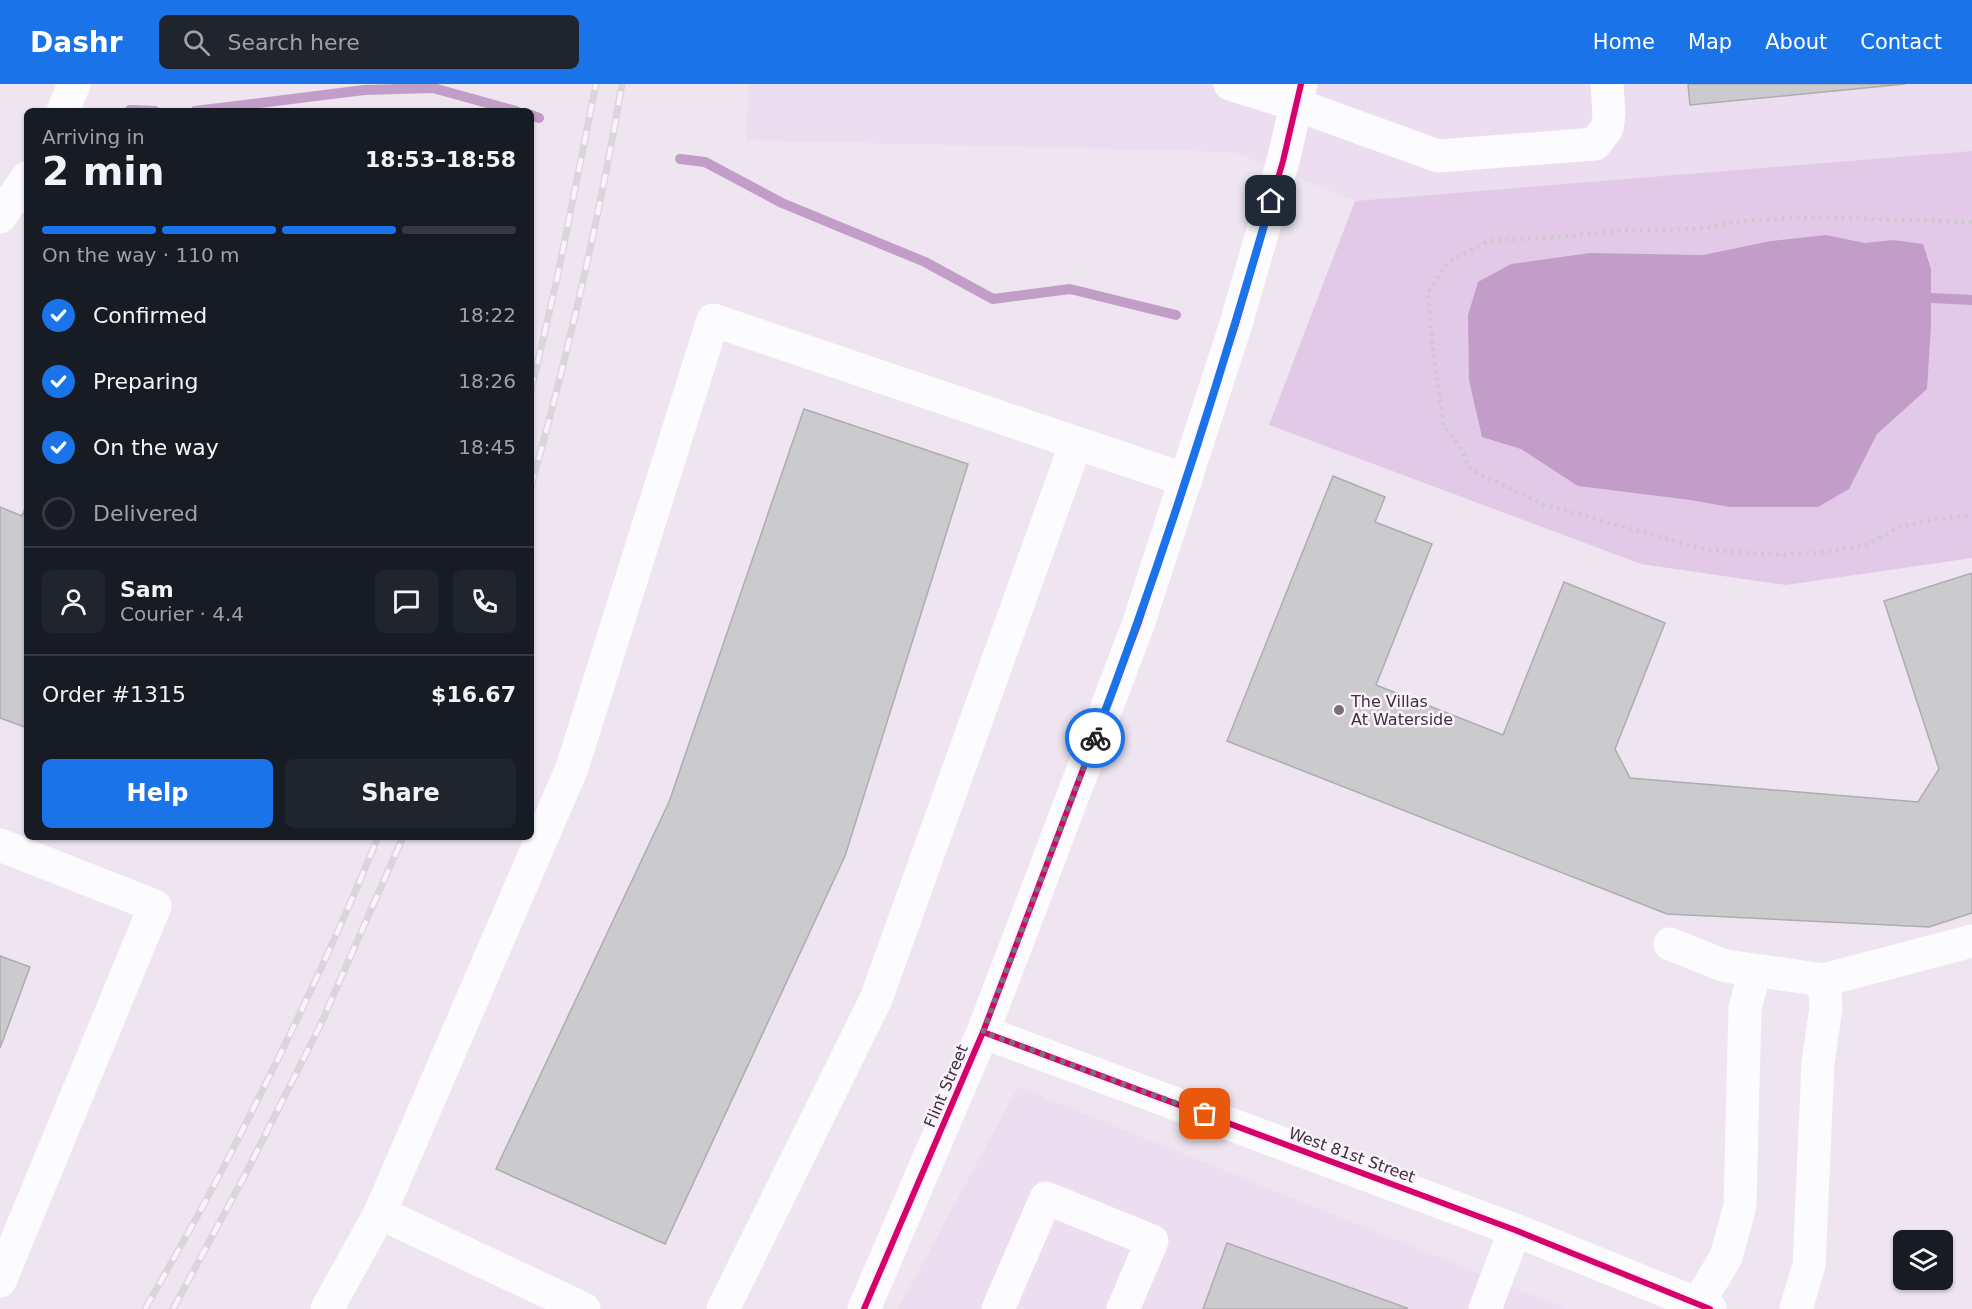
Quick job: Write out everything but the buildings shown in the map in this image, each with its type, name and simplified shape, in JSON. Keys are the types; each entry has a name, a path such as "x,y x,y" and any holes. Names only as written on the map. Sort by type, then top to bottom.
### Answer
{"street":[{"path":"64,108 74,84"},
{"path":"1230,84 1299,94 1438,156 1595,144 1607,128 1609,114 1607,84"},
{"name":"Flint Street","path":"864,1309 983,1032 1138,625 1236,324 1299,94"},
{"path":"0,217 24,182"},
{"path":"327,1309 380,1213 572,768 713,320 1186,480"},
{"path":"723,1309 876,999 1076,443"},
{"path":"0,845 155,906 0,1281"},
{"path":"1670,944 1725,966 1824,980 1972,941"},
{"path":"1701,1307 1726,1257 1740,1206 1745,1008 1755,970"},
{"path":"1796,1309 1809,1265 1818,1063 1826,1008 1824,980"},
{"name":"West 81st Street","path":"983,1032 1515,1230 1701,1307"},
{"path":"998,1309 1046,1198 1152,1241 1123,1309"},
{"path":"380,1213 584,1309"},
{"path":"1485,1309 1515,1230"}],"path":[{"path":"1972,222 1811,217 1743,221 1698,229 1627,230 1488,241 1447,263 1428,292 1432,351 1444,426 1461,449 1471,470 1545,505 1707,550 1781,555 1826,552 1866,545 1900,527 1929,520 1972,515"}],"shaded area":[{"path":"749,84 1972,84 1972,151 1355,201 1233,152 746,140"},
{"path":"1972,151 1972,558 1786,585 1641,564 1269,425 1355,201"},
{"path":"1826,235 1865,243 1893,240 1923,244 1931,269 1931,326 1927,389 1877,434 1849,489 1818,507 1730,507 1578,486 1521,449 1482,437 1469,380 1468,315 1478,282 1511,264 1590,253 1703,255 1771,241"},
{"path":"1018,1087 1567,1309 898,1309"}],"waterway":[{"path":"219,108 364,90 433,88 505,108"},
{"path":"534,116 539,118"},
{"path":"680,159 705,162 782,203 925,262 993,299 1070,289 1176,315"},
{"path":"1931,298 1972,300"}],"railway":[{"path":"534,378 557,279 596,84"},
{"path":"534,476 582,287 622,84"},
{"path":"145,1309 204,1205 264,1088 323,964 377,840"},
{"path":"173,1309 245,1175 319,1028 402,840"}],"cycle path":[{"path":"864,1309 983,1032 1138,625 1236,324 1283,161 1301,84"},
{"path":"983,1032 1515,1230 1710,1309"}],"way so far":[{"path":"1095,738 983,1032 1205,1114"}],"place":[{"name":"The Villas At Waterside","path":"1339,710"}],"route":[{"path":"1095,738 1138,625 1186,480 1236,324 1271,201"}]}
